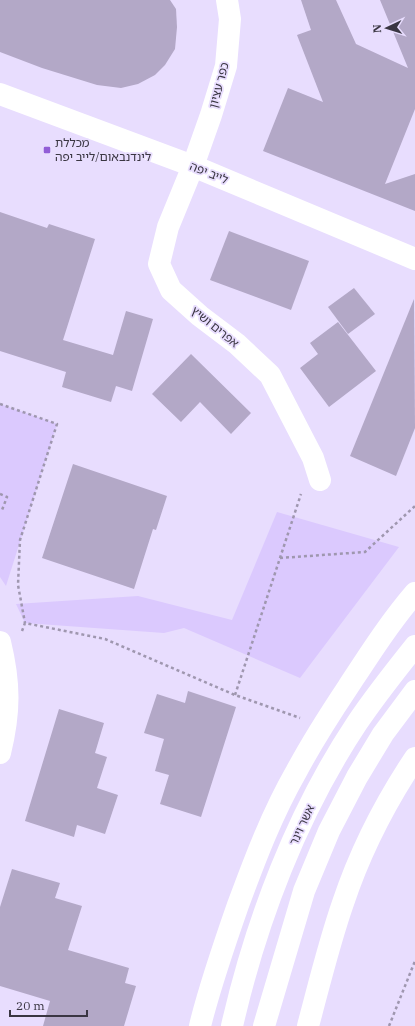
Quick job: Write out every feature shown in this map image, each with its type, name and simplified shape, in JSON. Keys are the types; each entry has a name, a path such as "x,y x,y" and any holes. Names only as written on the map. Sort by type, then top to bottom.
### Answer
{"main road":[{"name":"כפר עציון","path":"193,166 226,66 230,19 227,0"},
{"name":"לייב יפה","path":"0,94 193,166 415,259"},
{"name":"אפרים ושיץ","path":"193,166 168,227 159,264 171,290 200,316 237,344 270,375 313,458 320,480"},
{"path":"200,1026 207,998 229,931 270,824 295,772 364,663 415,593"},
{"path":"0,642 6,668 8,699 5,732 0,753"},
{"name":"אשר וינר","path":"232,1026 250,957 276,882 308,810 332,764 356,724 383,685 415,646"},
{"path":"264,1026 304,891 329,831 357,777 383,734 415,691"},
{"path":"308,1026 343,903 361,857 383,812 415,758"}],"path":[{"path":"0,404 58,424 20,540 18,585 25,622 6,668"},
{"path":"235,695 306,476 320,480"},
{"path":"0,494 7,496 2,510 0,509"},
{"path":"280,558 365,552 415,506"},
{"path":"25,622 105,639 235,695 323,726"},
{"path":"388,1026 415,961"}],"shaded area":[{"path":"0,404 57,424 6,586 0,577"},
{"path":"277,512 399,547 300,678 184,628 164,633 25,623 16,604 138,596 232,620"}],"building":[{"path":"0,0 170,0 176,9 177,27 175,49 165,65 155,75 138,84 121,88 97,85 42,68 0,52"},
{"path":"301,0 336,0 356,44 408,68 380,0 415,0 415,109 385,184 415,174 415,211 263,151 288,88 323,102 297,35 311,30"},
{"path":"0,212 47,228 49,224 95,239 63,340 113,355 126,311 153,319 132,391 116,386 111,402 62,387 66,372 0,351"},
{"path":"229,231 309,261 291,310 210,280"},
{"path":"354,288 375,314 348,334 328,307"},
{"path":"414,299 415,428 396,476 350,456"},
{"path":"338,322 376,371 329,407 300,368 318,354 310,343"},
{"path":"191,354 251,413 231,434 200,402 181,422 152,394"},
{"path":"73,464 167,496 156,530 153,529 134,589 42,558"},
{"path":"188,691 236,707 201,817 160,804 169,775 155,771 164,739 144,733 157,694 185,703"},
{"path":"59,709 104,723 95,753 107,757 97,788 118,795 105,834 77,825 74,837 25,821"},
{"path":"12,869 60,883 55,898 82,906 68,950 129,968 125,983 136,986 124,1026 43,1026 50,1001 0,986 0,907"}],"place":[{"name":"מכללת לינדנבאום/לייב יפה","path":"47,150"}]}
